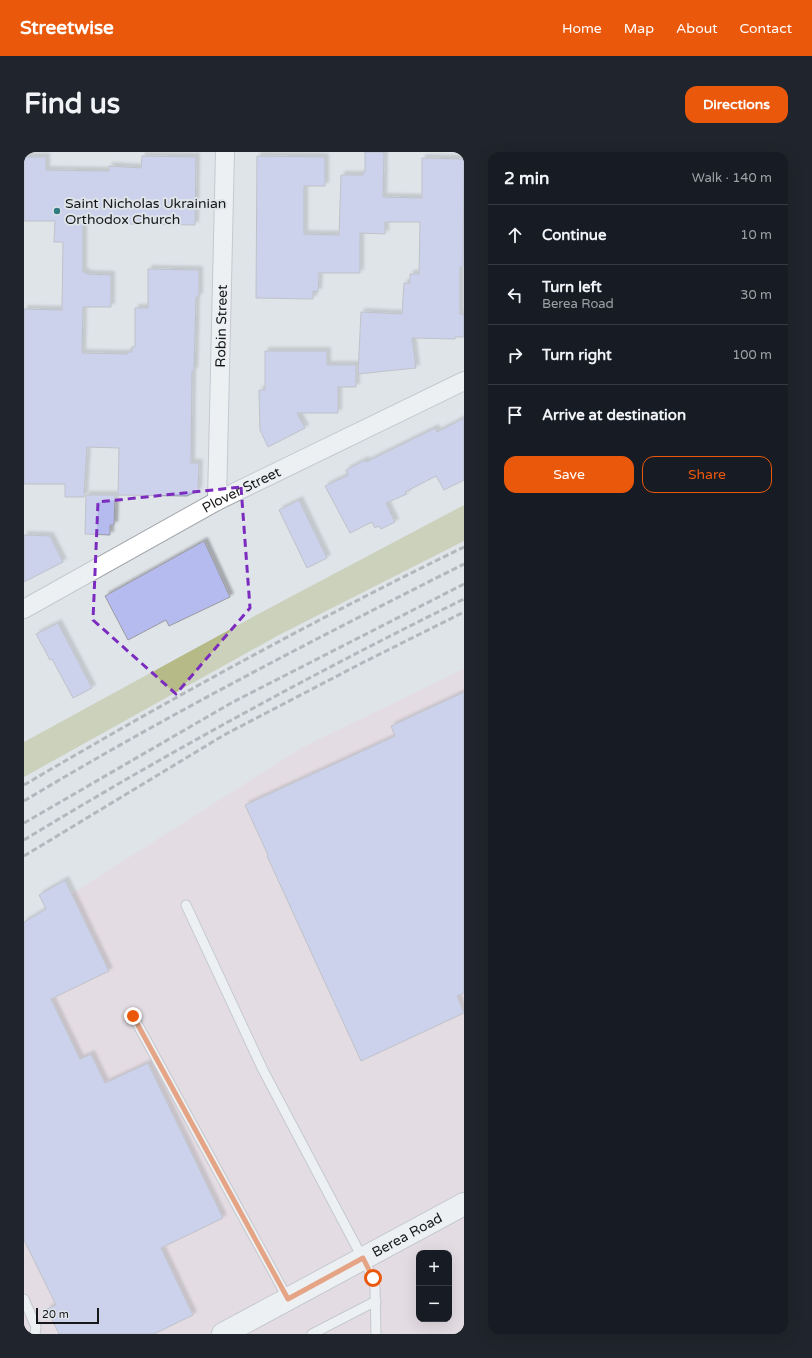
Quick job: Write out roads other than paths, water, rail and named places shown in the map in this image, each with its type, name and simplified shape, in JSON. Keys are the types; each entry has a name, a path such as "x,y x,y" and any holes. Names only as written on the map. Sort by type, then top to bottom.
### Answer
{"main road":[{"name":"Berea Road","path":"223,1334 464,1204"}],"street":[{"name":"Robin Street","path":"217,501 225,152"},
{"name":"Plover Street","path":"24,609 217,501 464,381"}],"lane":[{"path":"186,905 263,1070 373,1278 376,1288 376,1334"},
{"path":"133,1016 288,1299"},
{"path":"24,1299 36,1328 35,1334"},
{"path":"312,1334 376,1301"}],"railway":[{"path":"24,785 132,722 297,632 464,547"},
{"path":"24,801 132,738 242,678 464,564"},
{"path":"24,823 233,702 464,584"},
{"path":"24,840 132,776 241,715 464,599"},
{"path":"24,856 224,735 464,612"}],"place":[{"name":"Saint Nicholas Ukrainian Orthodox Church","path":"57,211"}]}
